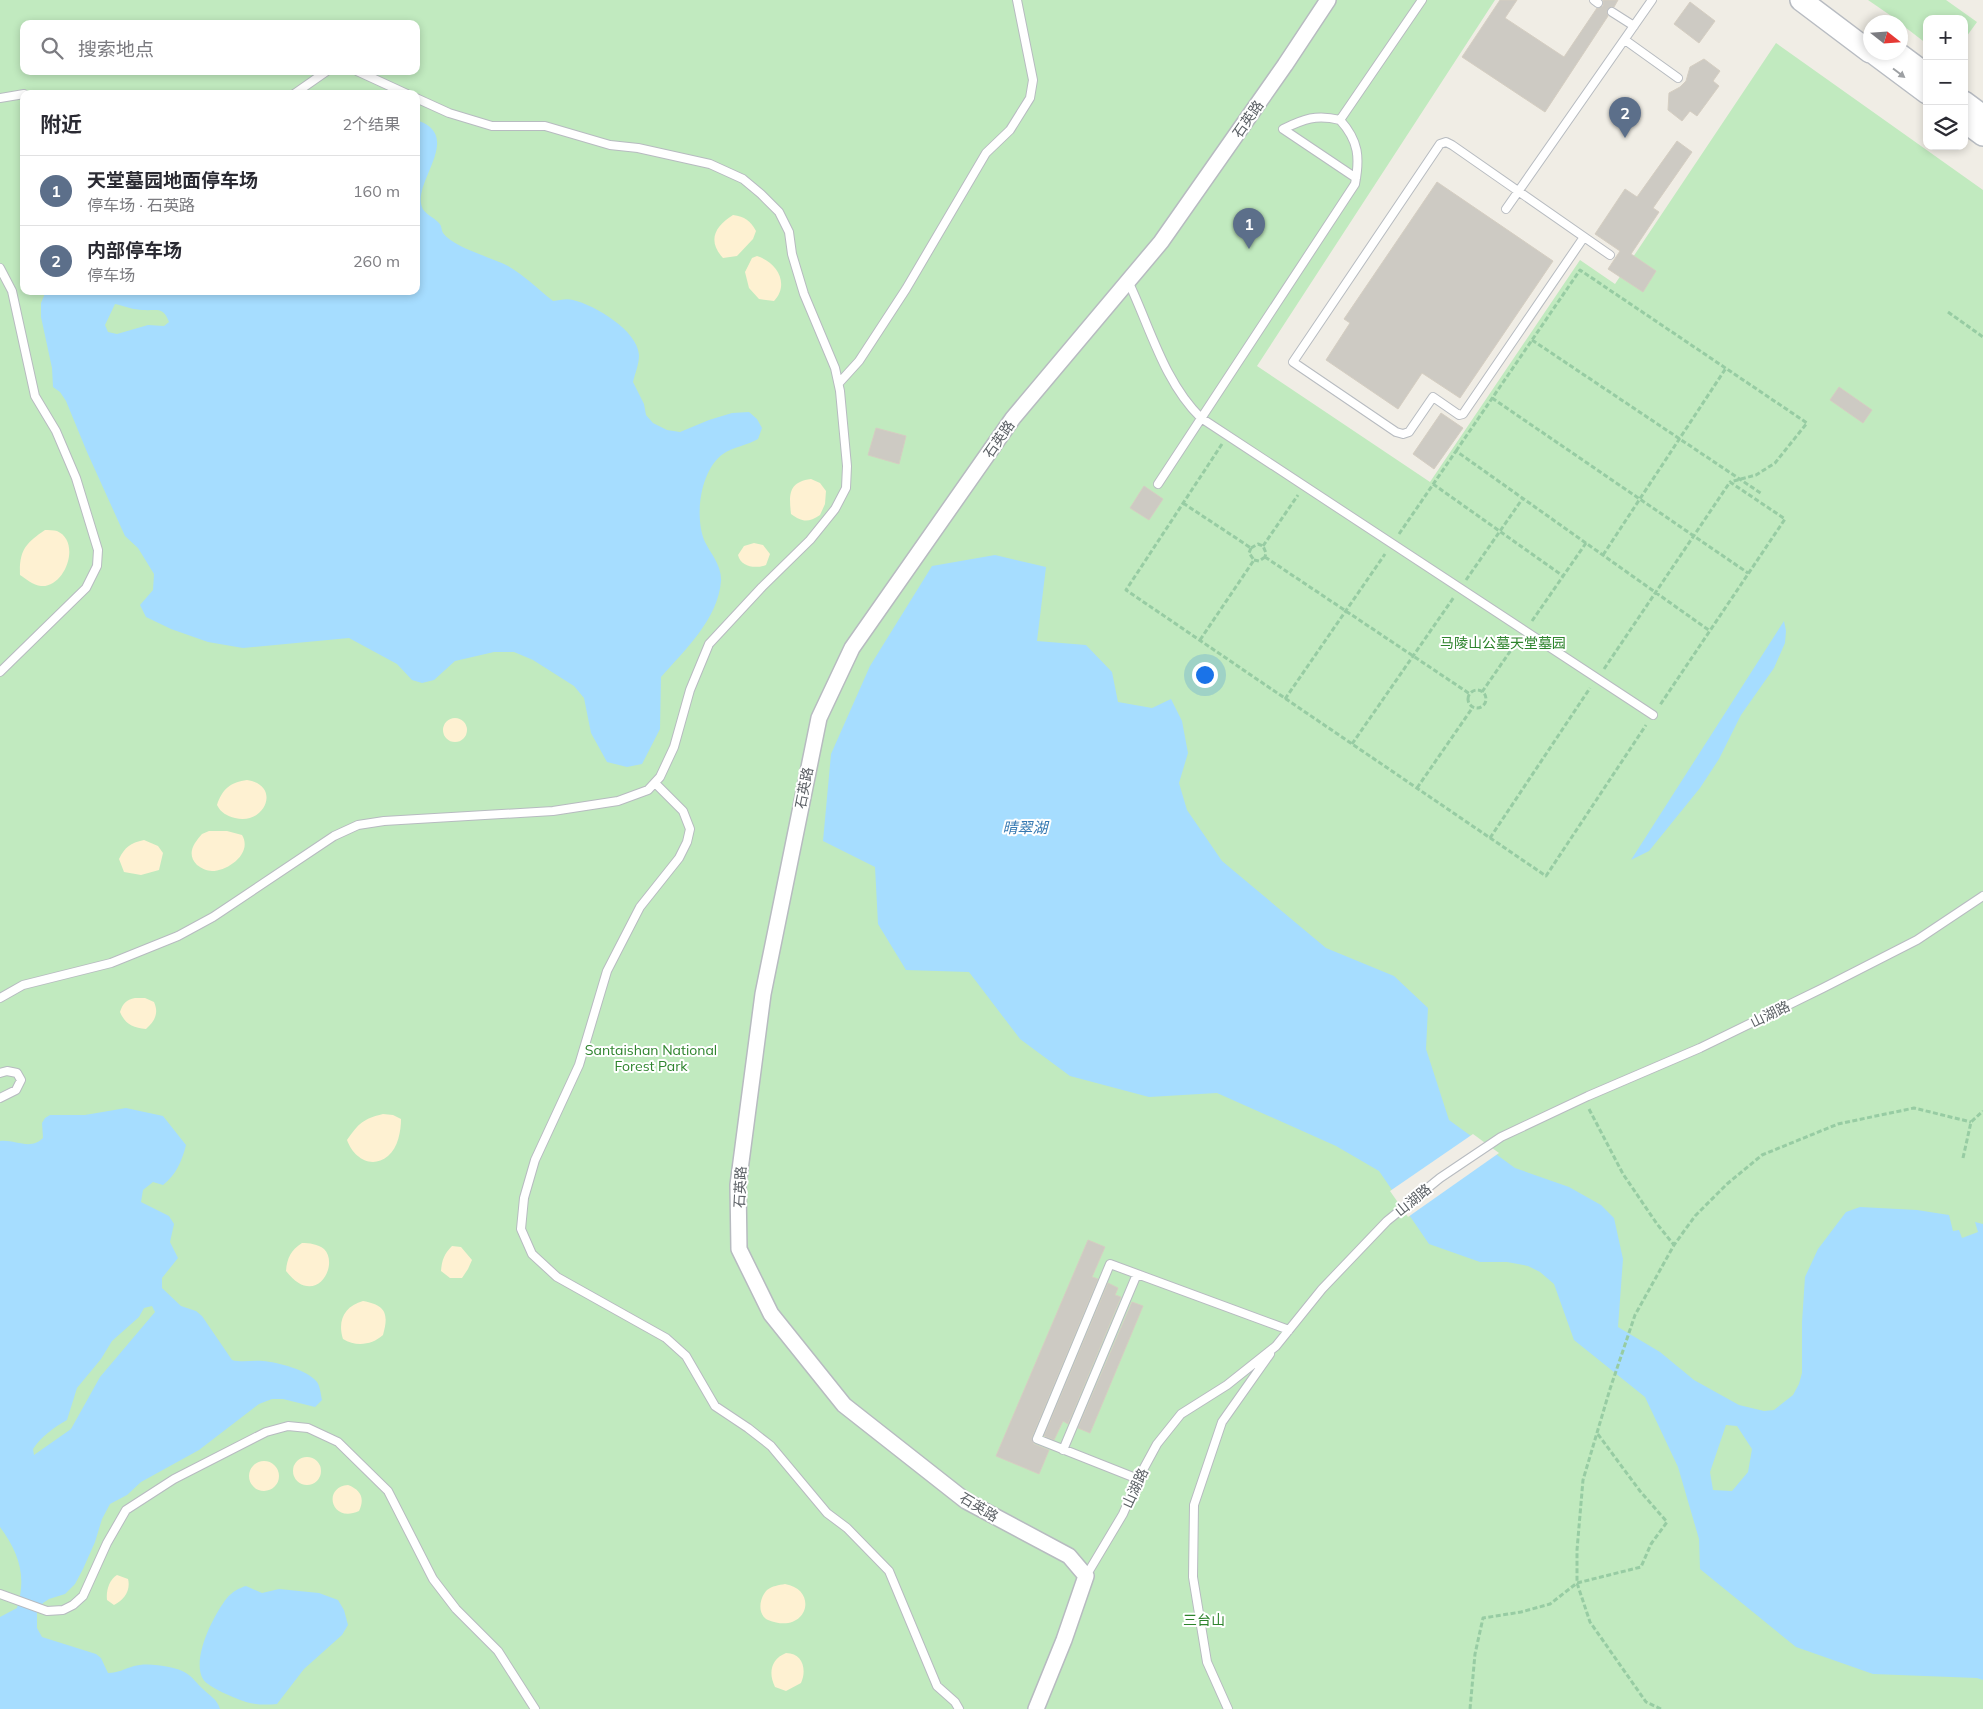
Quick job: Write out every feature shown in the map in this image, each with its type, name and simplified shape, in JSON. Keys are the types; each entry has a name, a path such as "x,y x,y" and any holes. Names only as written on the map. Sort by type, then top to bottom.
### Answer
{"main road":[{"path":"1801,0 1863,46"},
{"path":"1824,0 1863,29"},
{"path":"1882,60 1923,90"},
{"path":"1907,60 1923,72"},
{"path":"1968,105 1983,116"},
{"path":"1968,124 1983,135"}],"street":[{"name":"石英路","path":"1086,1576 1069,1556 966,1501 844,1405 771,1314 739,1249 738,1185 763,994 819,718 852,648 1013,418 1167,234 1286,65 1328,0"},
{"name":"山湖路","path":"1036,1709 1064,1640 1086,1576"}],"lane":[{"path":"838,383 859,361 901,297 986,153 1010,130 1030,98 1033,80 1017,0"},
{"path":"1340,120 1422,0"},
{"path":"1506,209 1652,0"},
{"path":"1612,12 1634,26"},
{"path":"1625,40 1678,78"},
{"path":"300,90 321,75"},
{"path":"366,75 398,90"},
{"path":"0,98 20,95"},
{"path":"0,998 23,985 111,963 178,936 213,917 334,836 358,825 384,820 553,811 618,802 648,790 660,777 674,747 692,682 709,644 762,587 810,540 835,510 846,488 847,466 835,368 804,294 792,254 789,232 779,212 743,179 710,164 638,148 610,145 545,126 492,126 449,112 420,100"},
{"path":"1158,484 1347,197 1356,178 1358,163 1356,146 1350,130 1340,120 1328,117 1313,117 1283,129 1356,178"},
{"path":"1584,237 1463,414 1459,415 1433,397 1409,432 1403,434 1396,432 1293,362 1440,144 1446,142 1452,145 1610,255"},
{"path":"0,268 12,290 35,396 56,431 76,478 98,550 97,566 86,588 0,672"},
{"path":"1128,281 1168,372 1187,404 1201,418 1653,715"},
{"path":"655,783 684,811 690,829 687,842 679,858 640,907 607,971 580,1065 535,1160 524,1198 521,1229 532,1254 557,1277 666,1338 686,1356 715,1406 771,1446 827,1513 847,1528 876,1556 889,1571 937,1686 955,1702 959,1709"},
{"name":"山湖路","path":"1086,1576 1123,1514 1138,1479 1157,1444 1181,1414 1227,1385 1276,1346 1322,1290 1387,1221 1440,1178 1501,1136 1583,1098 1700,1048 1823,988 1917,940 1983,896"},
{"path":"0,1073 7,1071 17,1073 22,1080 16,1090 0,1098"},
{"path":"1138,1479 1037,1439 1110,1264 1289,1330"},
{"path":"1063,1450 1137,1274"},
{"path":"1228,1709 1206,1662 1193,1577 1194,1505 1222,1422 1276,1346"},
{"path":"0,1594 47,1611 63,1610 73,1605 83,1596 107,1543 126,1510 174,1479 266,1432 288,1426 308,1428 338,1442 388,1491 433,1579 456,1609 498,1651 535,1709"}],"path":[{"path":"1285,698 1580,270 1807,423 1775,463 1756,475 1730,482 1490,838"},
{"path":"1948,312 1983,337"},
{"path":"1532,340 1762,494"},
{"path":"1603,555 1726,368"},
{"path":"1492,398 1748,573"},
{"path":"1228,435 1126,590 1546,876 1785,519 1730,482"},
{"path":"1456,451 1710,631"},
{"path":"1433,484 1563,576"},
{"path":"1263,546 1304,485"},
{"path":"1352,744 1523,498"},
{"path":"1183,503 1251,548"},
{"path":"1482,692 1586,543"},
{"path":"1258,544 1263,546 1266,552 1265,557 1259,561 1254,560 1249,553 1251,548 1258,544"},
{"path":"1265,557 1470,694"},
{"path":"1200,640 1254,560"},
{"path":"1417,788 1474,707 1482,706 1485,702 1485,696 1482,692 1476,690 1470,694 1468,701 1474,707"},
{"path":"1583,1098 1623,1174 1657,1224 1674,1245"},
{"path":"1661,1709 1646,1702 1590,1622 1578,1583 1577,1550 1583,1480 1610,1389 1635,1315 1674,1245 1695,1216 1727,1184 1762,1155 1838,1124 1914,1108 1971,1122"},
{"path":"1963,1158 1971,1122 1983,1111"},
{"path":"1470,1709 1475,1654 1484,1618 1521,1612 1550,1604 1578,1583 1641,1566 1651,1544 1667,1522 1640,1491 1597,1433"}],"green space":[{"name":"Santaishan National Forest Park","path":"0,0 1495,0 1257,366 1430,482 1580,260 1615,284 1776,43 1923,147 1923,150 1927,150 1983,190 1983,1709 0,1709"},
{"path":"1868,0 1946,0 1967,15 1923,15 1923,41 1908,29 1908,15 1890,15"},
{"path":"1968,16 1977,22 1968,34"}],"sand":[{"path":"733,215 747,220 756,231 753,239 737,256 723,258 715,246 715,234 722,224"},
{"path":"757,256 770,263 779,274 781,288 774,301 759,299 749,288 745,272 752,258"},
{"path":"811,479 820,483 826,491 825,504 820,515 808,520 798,519 791,514 790,495 794,486"},
{"path":"45,530 57,531 64,537 68,545 69,554 63,572 57,580 50,585 41,586 32,583 20,575 20,566 22,553 28,543"},
{"path":"754,543 763,545 770,554 766,565 749,566 740,559 738,555 744,546"},
{"path":"455,718 464,721 467,730 464,739 455,742 446,739 443,730 446,721"},
{"path":"247,780 258,783 264,789 266,796 265,804 261,811 246,819 224,814 217,805 224,791 236,782"},
{"path":"209,831 227,831 242,835 245,842 242,854 225,868 210,871 197,865 192,857 192,849 196,841 202,834"},
{"path":"144,840 158,846 163,853 159,870 141,875 124,872 119,859 121,855 128,846"},
{"path":"135,998 145,998 154,1002 155,1017 146,1029 130,1025 124,1020 120,1012 125,1002"},
{"path":"383,1114 393,1115 401,1119 397,1144 391,1153 382,1160 369,1162 363,1160 354,1152 347,1140 362,1122"},
{"path":"302,1243 319,1246 324,1249 328,1256 327,1273 315,1285 307,1286 297,1282 286,1271 290,1255"},
{"path":"452,1246 461,1247 472,1260 462,1278 450,1278 441,1271 444,1257"},
{"path":"363,1301 377,1305 384,1312 386,1321 383,1335 374,1341 364,1344 348,1342 343,1339 341,1332 342,1320 351,1306"},
{"path":"307,1457 317,1461 321,1471 317,1481 307,1485 297,1481 293,1471 297,1461"},
{"path":"264,1461 275,1465 279,1476 275,1487 264,1491 253,1487 249,1476 253,1465"},
{"path":"348,1485 356,1489 362,1498 359,1511 349,1514 342,1513 333,1504 335,1492 340,1487"},
{"path":"117,1575 128,1579 129,1583 128,1591 124,1597 114,1605 107,1600 107,1593 110,1583"},
{"path":"785,1584 796,1588 803,1594 804,1610 800,1617 792,1622 781,1623 764,1618 760,1606 764,1593 776,1586"},
{"path":"786,1653 800,1659 804,1673 801,1683 786,1691 775,1687 771,1672 777,1659"}],"water":[{"path":"420,122 430,127 436,136 437,148 424,185 421,197 422,207 427,214 441,225 443,233 448,238 473,252 508,266 526,278 553,301 568,299 582,303 603,313 623,328 637,346 639,359 633,382 644,404 646,415 653,423 667,430 680,432 732,413 749,412 757,419 762,428 758,439 723,454 715,461 704,483 701,495 700,520 705,542 720,570 719,595 714,608 699,633 661,677 660,729 642,764 627,767 607,762 591,733 584,698 574,686 533,660 514,652 494,652 455,661 434,680 422,683 412,680 397,664 349,638 243,648 208,642 171,629 146,617 140,605 153,590 154,574 138,548 125,536 66,401 60,392 53,387 52,368 41,317 41,303 44,295 420,295","holes":["115,304 133,309 162,311 169,322 164,326 148,325 117,334 108,332 105,325"]},
{"name":"晴翠湖","path":"995,555 1046,567 1037,641 1086,645 1112,672 1118,702 1152,708 1171,699 1182,721 1188,753 1179,783 1187,810 1222,861 1326,948 1394,976 1428,1008 1426,1049 1449,1120 1515,1168 1569,1187 1601,1205 1614,1218 1623,1259 1618,1327 1660,1352 1694,1380 1739,1405 1764,1411 1774,1410 1793,1395 1802,1373 1802,1322 1805,1277 1818,1249 1846,1212 1860,1207 1917,1210 1949,1215 1953,1231 1959,1230 1962,1238 1978,1232 1975,1222 1983,1224 1983,1680 1977,1678 1873,1674 1796,1647 1700,1569 1699,1539 1678,1467 1645,1397 1574,1340 1554,1284 1540,1272 1528,1266 1507,1262 1480,1262 1429,1244 1379,1171 1336,1146 1217,1093 1149,1097 1070,1076 1020,1039 969,972 906,970 878,924 875,867 823,841 831,754 870,666 932,566","holes":["1726,1425 1737,1426 1752,1449 1748,1472 1732,1491 1713,1490 1710,1472"]},
{"path":"1784,621 1786,631 1785,643 1774,668 1741,715 1719,759 1700,788 1649,851 1631,860"},
{"path":"126,1108 163,1116 186,1145 183,1157 172,1177 163,1185 153,1182 143,1190 141,1202 169,1216 174,1224 170,1242 178,1258 162,1278 162,1288 181,1306 196,1311 202,1316 232,1360 269,1362 292,1367 313,1378 318,1384 320,1391 322,1400 315,1407 283,1399 272,1399 259,1404 199,1450 141,1482 127,1495 110,1504 75,1584 65,1594 43,1603 37,1613 37,1628 42,1637 96,1654 101,1658 108,1673 118,1672 139,1665 175,1668 191,1676 215,1700 220,1709 0,1709 0,1617 17,1608 20,1596 21,1575 12,1546 0,1527 0,1141 33,1144 43,1138 42,1123 50,1115 85,1115","holes":["152,1306 155,1312 100,1377 71,1429 34,1455 33,1449 40,1440 52,1429 67,1420 77,1388 101,1359 112,1341 139,1317 144,1308"]},
{"path":"246,1586 262,1593 279,1589 319,1593 338,1600 344,1610 348,1625 342,1635 304,1669 277,1704 254,1704 229,1696 206,1682 200,1670 202,1649 216,1615 229,1596 236,1590"}],"pier":[{"path":"1473,1134 1499,1153 1408,1217 1390,1191"}],"building":[{"path":"1500,0 1517,0 1505,18 1564,57 1597,8 1603,6 1603,0 1618,0 1614,7 1608,9 1608,16 1545,112 1462,57"},
{"path":"1690,2 1715,21 1699,43 1674,24"},
{"path":"1704,59 1720,71 1713,81 1719,86 1697,116 1690,111 1682,121 1668,110 1669,93 1686,81 1690,67"},
{"path":"1677,141 1692,152 1653,208 1659,212 1631,254 1656,271 1643,292 1608,269 1620,251 1595,234 1625,189 1637,197"},
{"path":"1437,182 1553,261 1460,398 1422,373 1398,409 1326,360 1350,323 1344,319"},
{"path":"1839,387 1872,410 1863,423 1830,400"},
{"path":"1441,413 1463,428 1434,469 1413,454"},
{"path":"876,428 906,436 899,464 868,455"},
{"path":"1144,486 1163,499 1149,520 1130,508"},
{"path":"1088,1240 1105,1247 1092,1277 1098,1279 1032,1437 1034,1444 1049,1450 1039,1474 996,1456"},
{"path":"1108,1283 1118,1288 1115,1295 1121,1297 1068,1424 1063,1421 1054,1440 1044,1436"},
{"path":"1132,1302 1143,1306 1090,1433 1078,1428"}],"place":[{"name":"内部停车场","path":"1625,138"},
{"name":"天堂墓园地面停车场","path":"1249,249"}],"park label":[{"name":"马陵山公墓天堂墓园","path":"1503,643"},
{"name":"三台山","path":"1204,1620"}]}
